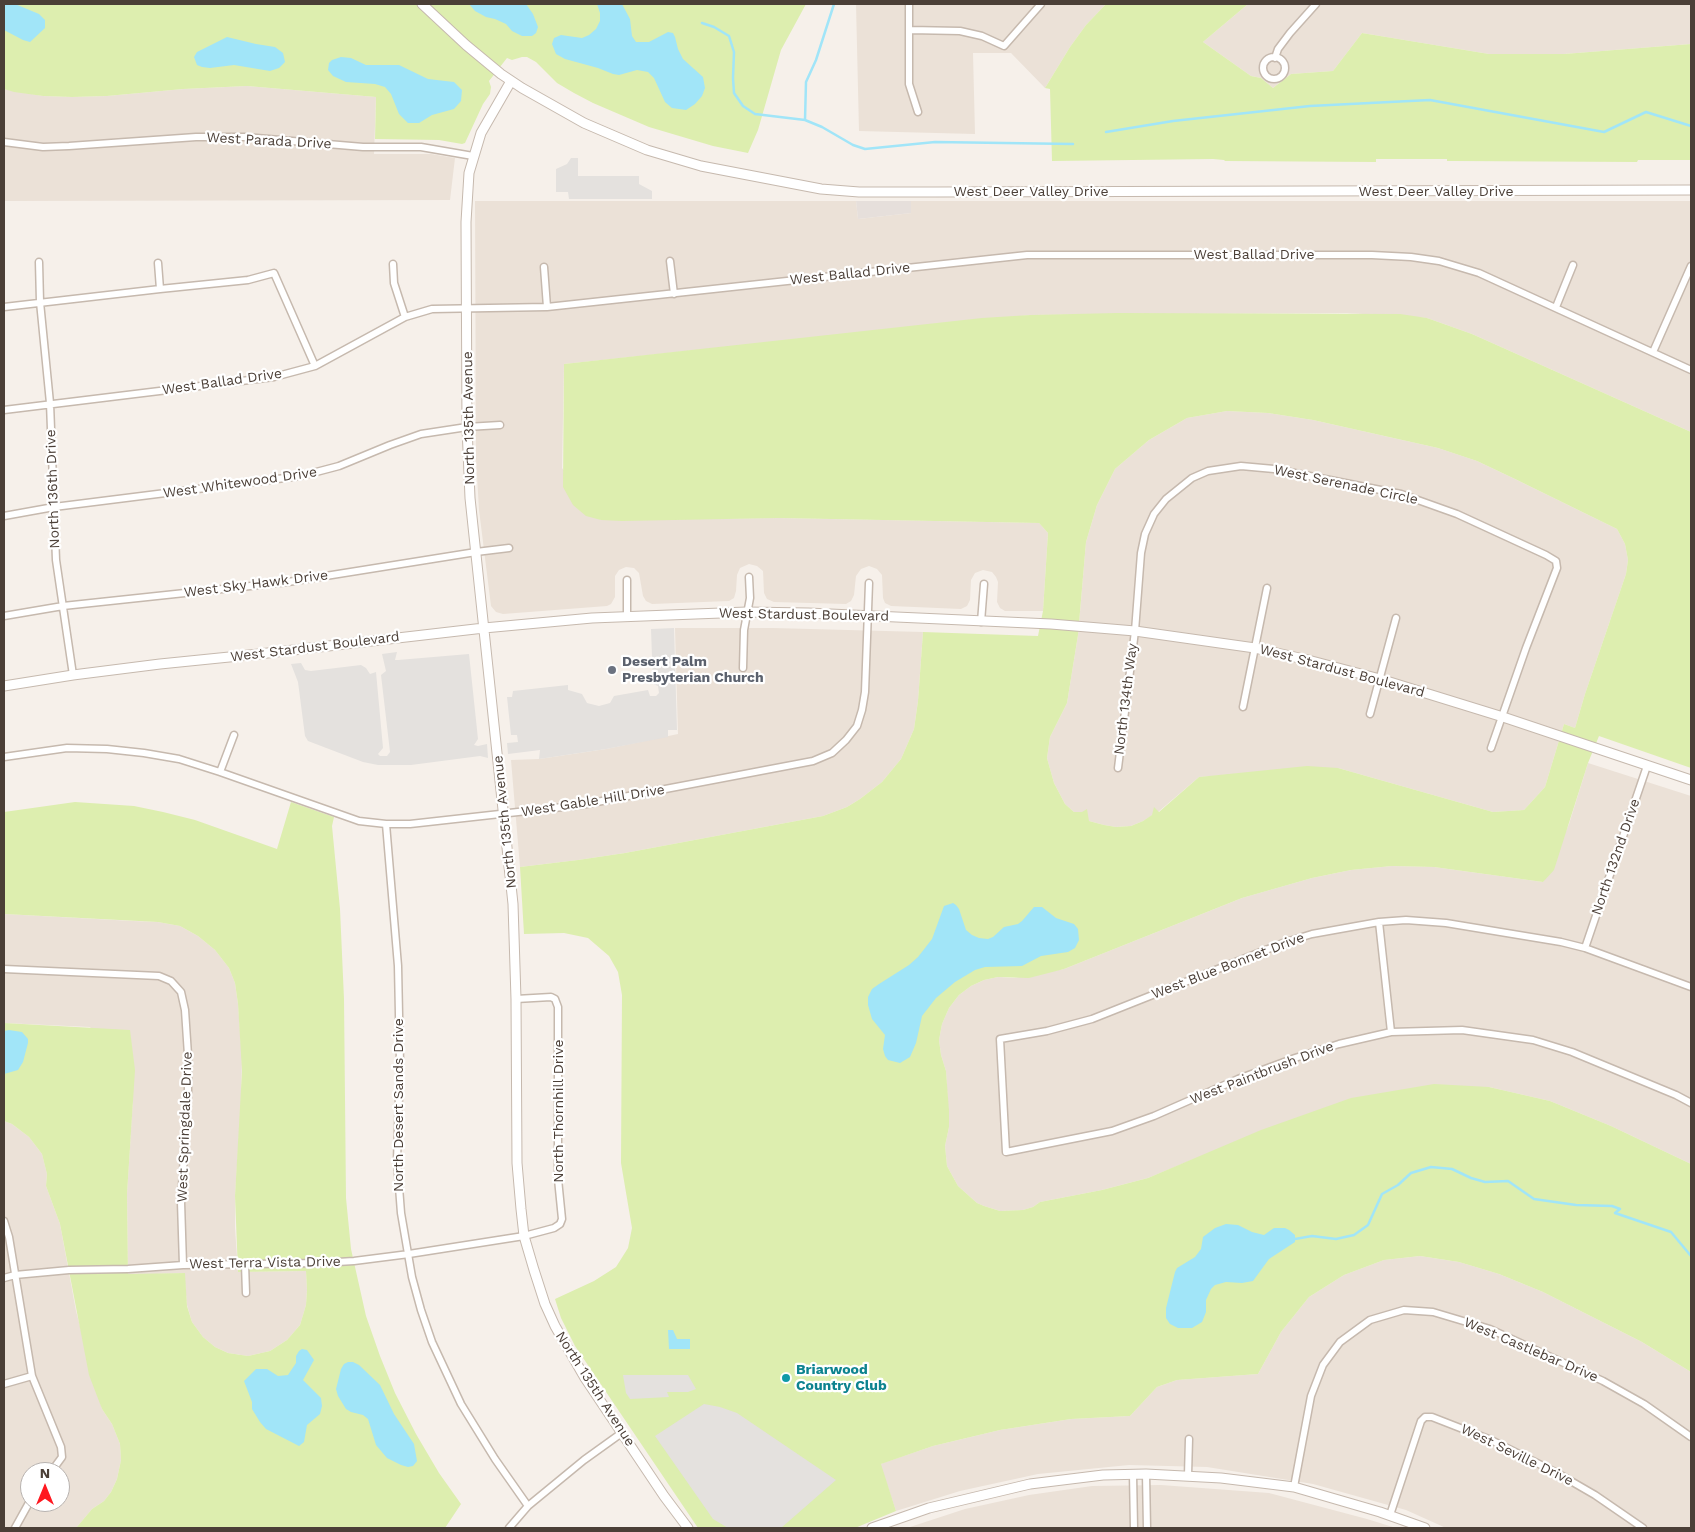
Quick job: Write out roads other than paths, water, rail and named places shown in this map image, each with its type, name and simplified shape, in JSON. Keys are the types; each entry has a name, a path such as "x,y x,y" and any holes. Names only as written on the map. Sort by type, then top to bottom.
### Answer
{"street":[{"name":"West Deer Valley Drive","path":"422,4 466,45 511,80 574,118 647,150 726,172 821,189 859,192 1691,190"},
{"path":"909,4 910,84 918,112"},
{"path":"910,30 960,31 982,36 1004,46 1041,4"},
{"path":"1275,58 1278,49 1290,33 1316,4"},
{"name":"North 135th Avenue","path":"511,80 482,133 469,173 466,200 467,427 470,498 513,904 516,1000 517,1163 524,1236 542,1295 555,1326 581,1371 664,1496 688,1528"},
{"name":"West Parada Drive","path":"4,142 43,147 196,137 245,137 363,147 421,147 473,156"},
{"name":"West Ballad Drive","path":"4,410 274,377 315,366 405,317 432,309 547,307 1027,255 1372,255 1439,261 1479,273 1691,370"},
{"path":"670,261 674,294"},
{"name":"North 136th Drive","path":"39,262 40,302 50,403 56,560 73,675"},
{"path":"158,263 160,289"},
{"path":"393,264 394,283 405,317"},
{"path":"1556,307 1573,265"},
{"path":"1653,352 1691,266"},
{"path":"544,267 547,307"},
{"path":"4,307 248,280 274,273 315,366"},
{"name":"West Whitewood Drive","path":"4,516 54,507 301,476 339,466 421,434 467,427 500,425"},
{"name":"West Serenade Circle","path":"1135,631 1145,534 1154,514 1166,499 1192,478 1208,471 1241,466 1274,469 1401,494 1440,507 1488,527 1552,558 1557,564 1503,717"},
{"name":"West Sky Hawk Drive","path":"4,616 63,606 288,582 509,548"},
{"path":"743,668 744,630 750,598 749,577"},
{"path":"627,580 627,616"},
{"path":"867,616 869,583"},
{"path":"981,622 984,584"},
{"path":"1243,707 1267,588"},
{"name":"West Stardust Boulevard","path":"4,686 73,675 484,628 560,620 627,616 747,612 1051,624 1135,631 1255,648 1308,660 1380,679 1503,717 1691,780"},
{"name":"West Gable Hill Drive","path":"4,757 67,748 107,749 178,759 220,772 359,822 410,824 581,806 813,761 832,753 857,726 862,710 865,692 867,616"},
{"path":"1370,714 1396,618"},
{"name":"North 134th Way","path":"1118,768 1135,631"},
{"path":"1491,748 1503,717"},
{"path":"220,772 234,735"},
{"name":"North 132nd Drive","path":"1584,948 1647,766"},
{"name":"North Desert Sands Drive","path":"386,824 398,966 400,1063 397,1161 401,1213 408,1254 421,1310 432,1342 461,1404 495,1459 528,1506"},
{"name":"West Blue Bonnet Drive","path":"1006,1152 1000,1039 1047,1031 1092,1019 1286,942 1312,934 1378,922 1406,920 1446,923 1544,938 1584,948 1691,987"},
{"path":"1378,922 1391,1032"},
{"name":"West Springdale Drive","path":"4,969 159,976 171,981 181,992 186,1010 188,1055 188,1092 181,1202 183,1265"},
{"name":"North Thornhill Drive","path":"516,1000 551,997 555,999 558,1007 558,1179 562,1219 560,1224 554,1228 524,1236"},
{"name":"West Paintbrush Drive","path":"1006,1152 1112,1131 1154,1116 1295,1058 1339,1044 1391,1032 1462,1030 1533,1040 1572,1052 1691,1103"},
{"path":"4,1221 9,1237 32,1376 61,1447 62,1456 58,1462"},
{"name":"West Terra Vista Drive","path":"4,1278 15,1275 69,1270 128,1269 183,1265 320,1263 408,1254 524,1236"},
{"path":"245,1264 246,1294"},
{"name":"West Castlebar Drive","path":"1294,1487 1311,1396 1322,1365 1340,1342 1370,1320 1404,1310 1433,1312 1490,1329 1603,1380 1644,1404 1691,1437"},
{"path":"4,1384 32,1376"},
{"name":"West Seville Drive","path":"1390,1515 1421,1421 1425,1417 1432,1417 1491,1440 1557,1473 1595,1495 1643,1528"},
{"path":"509,1528 528,1506 584,1460 622,1432"},
{"path":"1188,1475 1189,1439"},
{"path":"1133,1474 1134,1528"},
{"path":"872,1528 929,1508 1010,1488 1102,1475 1133,1474 1188,1475 1294,1487 1390,1515 1425,1528"},
{"path":"1146,1474 1147,1528"},
{"path":"15,1528 24,1512"}],"water":[{"path":"4,4 15,4 39,14 45,20 45,28 30,42 4,30"},
{"path":"469,4 526,4 533,14 538,27 536,33 532,36 522,36 512,31 506,24 475,11"},
{"path":"597,4 622,4 630,19 632,36 636,42 649,42 668,32 673,33 683,59 703,77 705,88 702,96 695,104 686,110 672,108 665,102 654,78 648,72 637,70 619,75 613,74 565,59 556,54 552,44 554,38 561,35 582,38 596,29 600,21"},
{"path":"227,37 275,47 283,53 285,62 279,68 270,71 234,65 210,68 197,65 194,57 197,52"},
{"path":"341,57 351,58 366,65 399,65 428,79 454,82 462,90 461,101 454,109 432,115 419,123 408,123 399,114 391,94 385,87 375,84 346,82 333,76 328,70 329,63"},
{"path":"953,903 959,909 966,930 979,938 988,939 993,937 1004,927 1018,924 1034,907 1042,907 1056,918 1074,924 1078,929 1079,940 1075,948 1068,952 1041,956 1022,966 985,967 975,970 955,982 936,998 922,1016 916,1043 910,1057 900,1063 888,1060 883,1049 885,1035 872,1019 868,997 872,989 918,957 932,939 944,906"},
{"path":"4,1031 22,1032 28,1039 28,1043 23,1062 18,1070 4,1074"},
{"path":"1226,1224 1238,1225 1252,1232 1264,1235 1274,1228 1285,1228 1295,1235 1295,1242 1269,1259 1253,1281 1242,1283 1226,1282 1215,1285 1206,1300 1206,1312 1202,1322 1192,1328 1178,1328 1170,1324 1166,1318 1166,1308 1177,1268 1195,1257 1201,1249 1203,1237 1215,1228"},
{"path":"668,1330 673,1330 677,1339 690,1339 690,1349 669,1349"},
{"path":"302,1349 307,1350 314,1360 303,1380 321,1398 322,1406 320,1414 307,1425 304,1442 299,1446 266,1429 260,1422 252,1409 252,1402 244,1381 256,1369 267,1369 278,1376 288,1375 296,1363 296,1356"},
{"path":"348,1362 359,1365 380,1385 394,1414 414,1444 417,1461 413,1466 401,1465 387,1458 376,1445 368,1419 363,1415 346,1409 336,1389 341,1369"}],"waterway":[{"path":"805,120 806,82 816,60 834,4"},
{"path":"702,23 714,27 729,36 734,52 734,93 743,106 755,114 805,120 822,127 853,145 865,149 935,142 1073,144"},
{"path":"1106,132 1173,121 1310,106 1430,100 1604,132 1646,112 1691,126"},
{"path":"1295,1239 1312,1236 1336,1239 1354,1235 1368,1225 1382,1194 1398,1185 1411,1173 1431,1167 1452,1169 1485,1182 1508,1181 1534,1199 1576,1205 1612,1206 1620,1209 1615,1213 1671,1232 1691,1256"}],"place":[{"name":"Desert Palm Presbyterian Church","path":"612,670"},
{"name":"Briarwood Country Club","path":"786,1378"}]}
